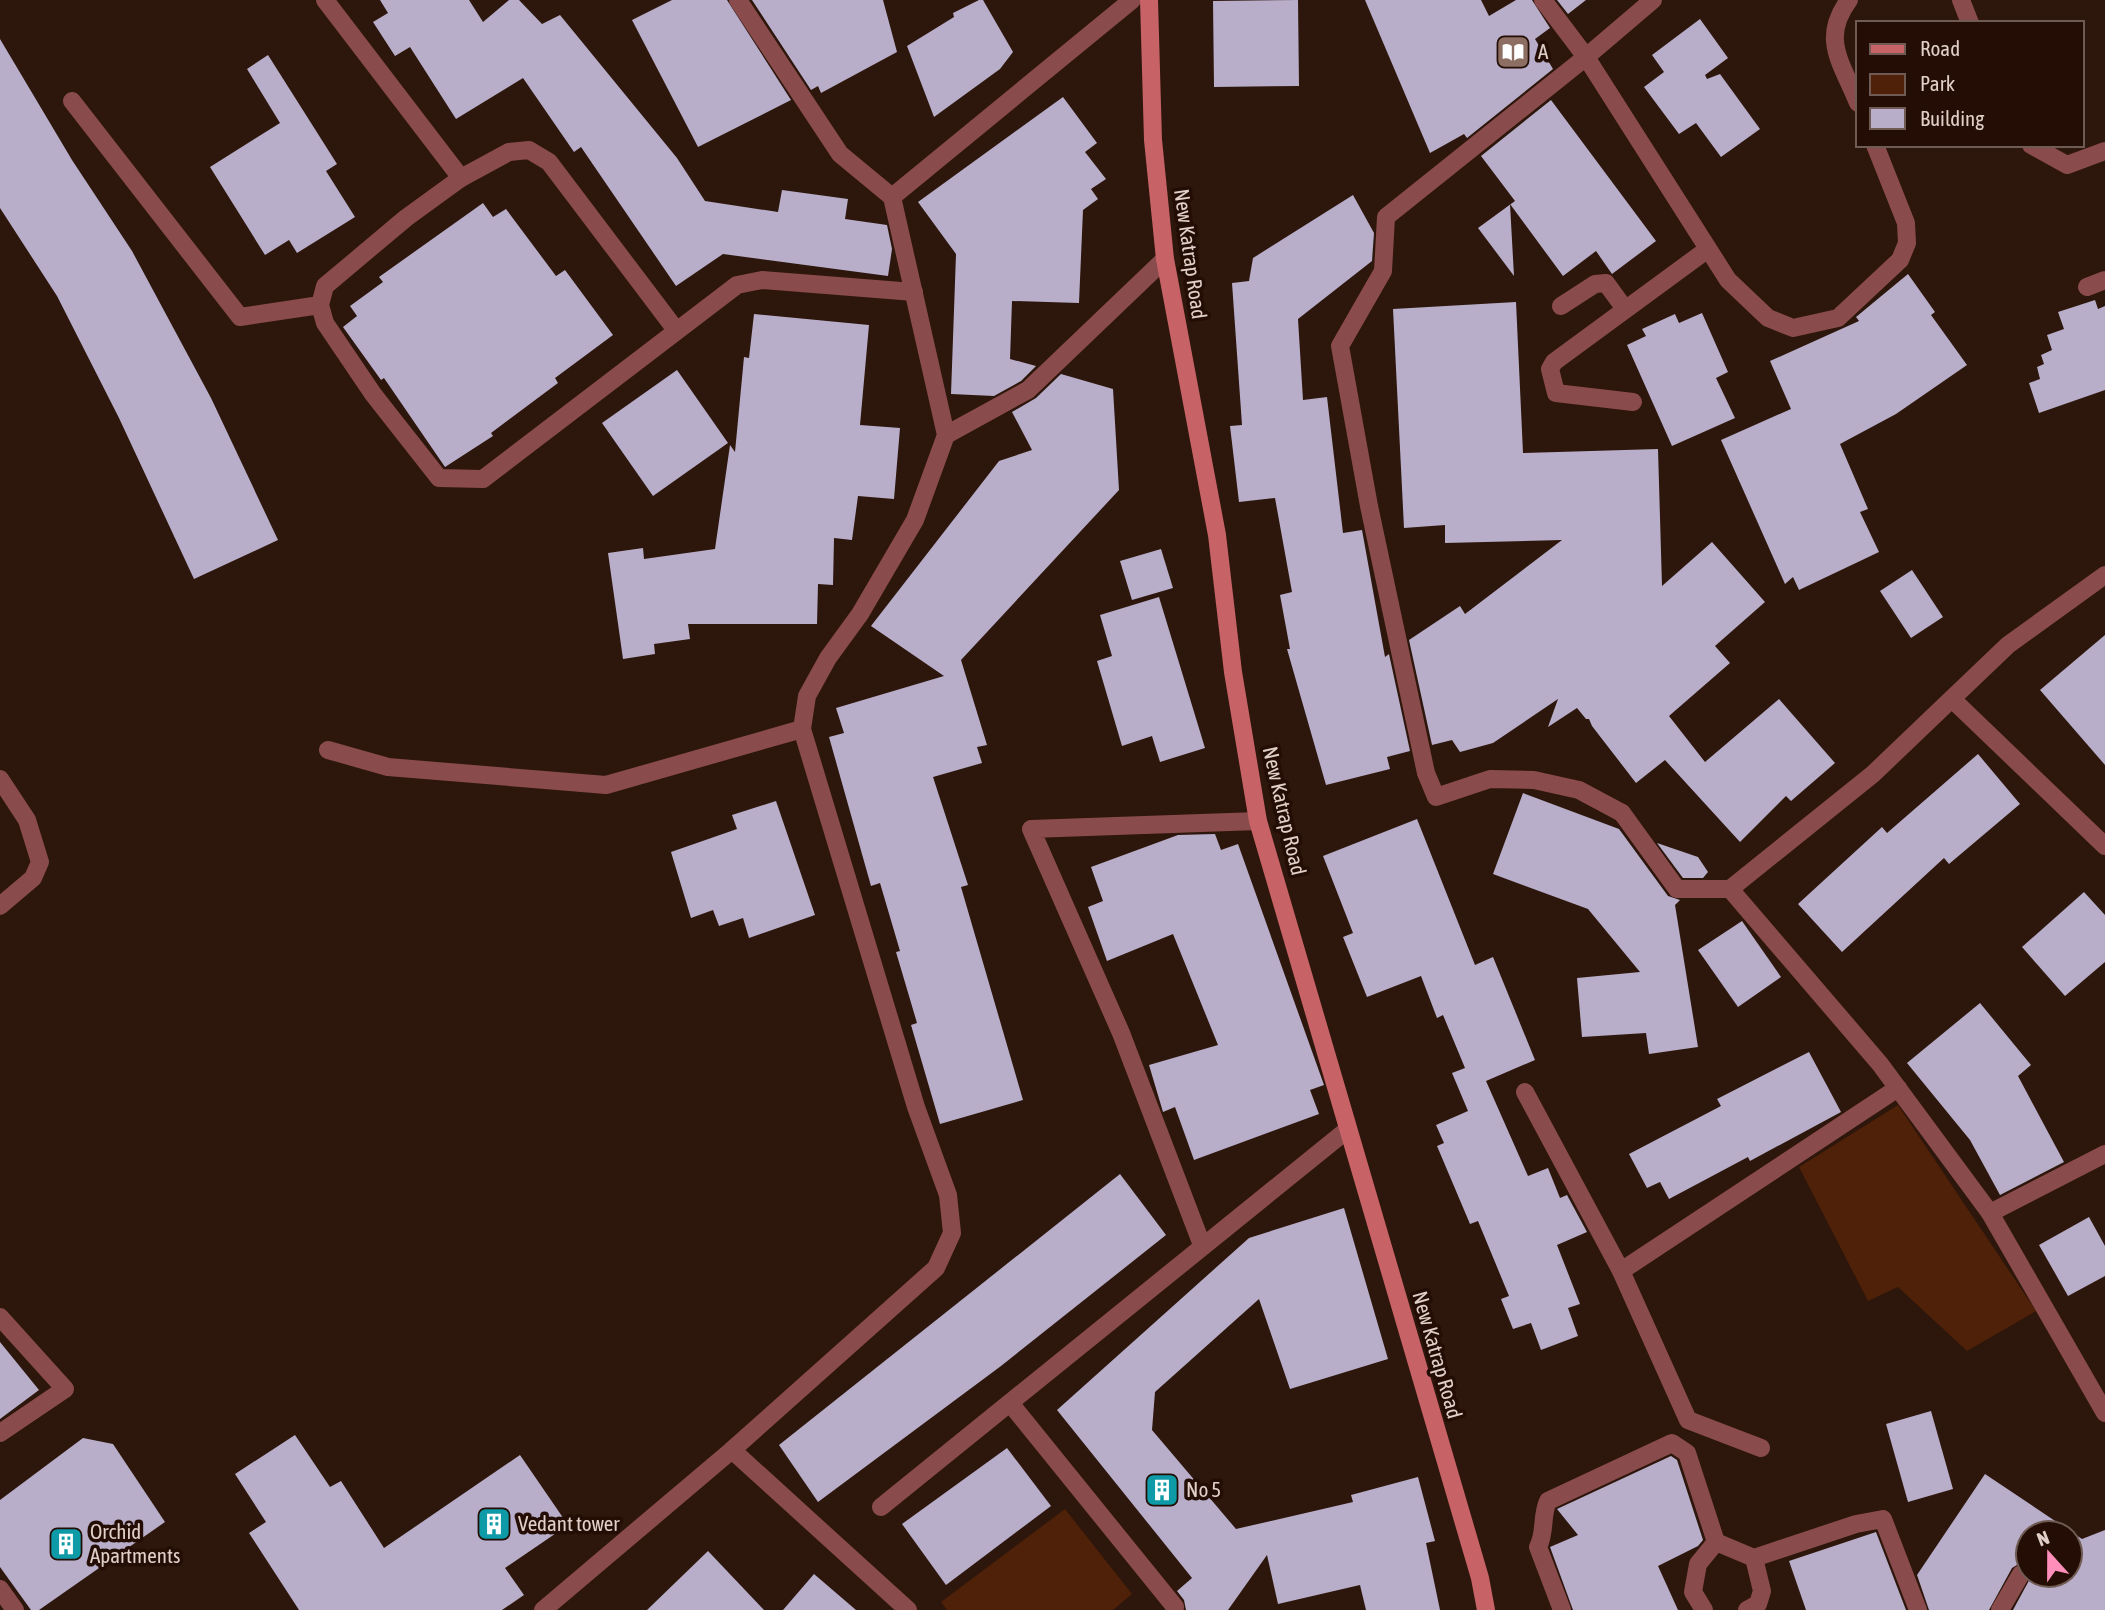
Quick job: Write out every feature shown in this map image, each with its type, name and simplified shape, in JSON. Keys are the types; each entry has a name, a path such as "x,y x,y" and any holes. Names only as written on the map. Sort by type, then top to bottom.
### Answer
{"street":[{"path":"325,0 461,178"},
{"path":"543,1610 732,1450 936,1268 952,1233 948,1195 916,1107 802,729 807,696 828,658 860,614 915,520 946,435 892,197 840,155 738,0"},
{"path":"892,197 1132,0"},
{"name":"New Katrap Road","path":"1149,0 1153,140 1165,259 1217,536 1233,672 1258,821 1486,1610"},
{"path":"1544,0 1586,57 1728,280 1768,317 1793,328 1838,318 1900,260 1907,243 1906,223 1876,147"},
{"path":"1653,0 1386,217 1383,271 1340,346 1372,520 1426,773 1436,797 1490,779 1534,780 1579,789 1622,813 1677,888 1731,890 1873,774 2008,645 2105,575"},
{"path":"1849,0 1836,17 1832,33 1856,98"},
{"path":"1961,0 1969,21"},
{"path":"72,101 240,317 320,305"},
{"path":"2035,147 2067,165 2105,151"},
{"path":"676,330 549,162 529,150 509,152 461,178 406,218 325,286 320,305 325,323 373,394 439,478 459,480 484,479 737,285 762,280 914,292"},
{"path":"1633,402 1556,393 1550,369 1555,362 1708,249"},
{"path":"946,435 1028,390 1165,259"},
{"path":"2087,287 2105,280"},
{"path":"1561,306 1595,284 1606,283 1625,309"},
{"path":"1952,699 2105,846"},
{"path":"328,750 388,767 606,785 802,729"},
{"path":"0,779 27,820 40,862 33,878 0,906"},
{"path":"1202,1245 1121,1033 1031,829 1258,821"},
{"path":"1731,890 1898,1088 1990,1213 2105,1413"},
{"path":"1620,1271 1898,1088"},
{"path":"1525,1092 1620,1271 1688,1420 1761,1448"},
{"path":"881,1507 1347,1130"},
{"path":"1990,1213 2105,1154"},
{"path":"0,1317 65,1389 0,1433"},
{"path":"1010,1403 1175,1607"},
{"path":"1562,1610 1538,1547 1544,1535 1544,1510 1548,1501 1672,1443 1687,1453 1716,1542 1754,1558 1856,1524 1883,1519 1918,1610"},
{"path":"732,1450 908,1610"},
{"path":"1704,1610 1693,1592 1698,1564 1716,1542"},
{"path":"1747,1610 1758,1604 1762,1591 1754,1558"},
{"path":"2000,1610 2014,1586"},
{"path":"0,1589 15,1610"}],"green space":[{"path":"1898,1105 2036,1311 1967,1351 1898,1287 1868,1301 1799,1167"},
{"path":"1065,1509 1132,1594 1113,1610 947,1610 941,1602"}],"building":[{"path":"380,0 469,0 483,22 509,0 519,0 542,24 560,15 677,158 705,201 778,212 782,190 848,199 845,219 887,225 892,249 888,276 723,254 676,286 581,147 574,152 523,78 456,119 410,47 395,56 373,22 388,13"},
{"path":"672,0 727,0 791,100 698,147 632,20"},
{"path":"752,0 883,0 897,52 821,93 818,86 811,90"},
{"path":"983,0 1013,52 1000,69 934,117 907,46 954,17 953,13"},
{"path":"1298,0 1299,86 1214,87 1213,1"},
{"path":"1365,0 1481,0 1489,16 1516,0 1532,0 1550,28 1535,39 1553,69 1467,138 1464,134 1430,153"},
{"path":"1557,0 1586,0 1568,14"},
{"path":"1700,19 1728,58 1705,75 1707,79 1720,74 1760,129 1721,157 1696,123 1679,134 1644,87 1664,72 1652,55"},
{"path":"0,39 72,160 132,251 211,398 278,540 194,579 119,418 57,296 0,208"},
{"path":"268,55 337,164 326,171 355,217 297,253 289,240 265,255 210,167 280,123 247,69"},
{"path":"1063,97 1097,143 1085,152 1106,179 1091,189 1098,199 1083,210 1079,303 1012,301 1010,359 1036,366 1021,381 994,396 951,394 956,254 918,202"},
{"path":"1551,100 1656,241 1612,274 1596,251 1563,276 1510,204 1515,201 1481,156"},
{"path":"1353,195 1374,233 1372,261 1298,319 1303,400 1327,397 1343,533 1362,530 1385,657 1389,654 1410,751 1387,757 1390,769 1326,785 1287,649 1290,649 1280,595 1292,592 1275,498 1239,502 1230,426 1242,425 1232,283 1249,281 1253,258"},
{"path":"483,203 493,217 506,209 556,276 565,270 613,335 555,378 558,383 491,433 493,436 445,467 384,378 381,380 343,327 357,316 350,306 383,282 379,277"},
{"path":"1510,205 1514,276 1478,228"},
{"path":"1908,274 1935,312 1931,315 1967,365 1896,414 1840,444 1868,509 1860,512 1879,552 1799,590 1793,577 1785,584 1721,440 1791,409 1770,361 1859,321 1856,317"},
{"path":"2095,300 2098,309 2105,306 2105,390 2039,413 2029,383 2040,379 2037,367 2044,364 2041,355 2052,350 2047,335 2064,329 2058,312"},
{"path":"1516,302 1523,453 1658,449 1662,586 1712,542 1765,602 1715,646 1730,663 1669,716 1705,762 1779,699 1835,763 1791,801 1786,796 1740,842 1665,760 1636,783 1589,719 1577,708 1548,727 1558,699 1493,743 1460,752 1452,740 1432,745 1409,640 1460,606 1465,614 1562,540 1445,543 1445,525 1404,528 1393,309"},
{"path":"1702,313 1728,372 1716,378 1735,418 1672,446 1627,345 1646,336 1642,329 1675,314 1679,323"},
{"path":"754,314 869,325 860,425 900,428 894,499 858,496 852,540 834,538 833,585 818,584 817,624 688,624 690,639 654,644 655,654 623,659 608,553 643,548 644,559 715,549 730,445 735,452 744,357 749,358"},
{"path":"677,370 728,443 653,496 602,423"},
{"path":"1061,374 1113,389 1119,490 961,660 987,745 977,747 982,763 933,777 968,885 961,887 1023,1100 940,1124 911,1025 917,1023 896,952 900,951 880,883 871,886 829,737 844,733 836,708 944,676 871,626 999,461 1032,450 1012,412 1036,398"},
{"path":"1161,549 1173,588 1132,600 1120,561"},
{"path":"1912,570 1943,617 1911,638 1880,591"},
{"path":"1159,597 1205,748 1160,762 1152,736 1122,746 1097,661 1112,656 1100,615"},
{"path":"2105,635 2105,765 2040,690"},
{"path":"1978,754 2020,804 1949,864 1944,858 1842,952 1798,904 1882,827 1887,833"},
{"path":"1523,793 1619,829 1668,896 1680,900 1675,905 1698,1047 1649,1054 1646,1033 1582,1037 1577,978 1640,972 1588,909 1493,874"},
{"path":"776,801 815,915 749,938 743,918 719,926 713,910 691,918 671,852 737,829 732,815"},
{"path":"1417,819 1475,965 1493,957 1535,1060 1486,1081 1528,1176 1548,1168 1560,1198 1567,1195 1587,1232 1557,1245 1580,1304 1568,1308 1578,1336 1541,1350 1531,1323 1513,1329 1501,1299 1509,1296 1478,1221 1470,1224 1437,1146 1444,1143 1436,1125 1468,1111 1452,1073 1465,1068 1443,1015 1437,1018 1421,976 1367,997 1343,937 1353,933 1323,856"},
{"path":"1215,834 1221,850 1238,844 1324,1085 1310,1090 1319,1114 1194,1160 1175,1107 1163,1112 1149,1065 1218,1045 1173,934 1107,961 1088,907 1103,901 1091,867 1178,835"},
{"path":"1657,843 1698,857 1708,872 1703,878 1683,878"},
{"path":"2084,892 2105,915 2105,962 2065,996 2022,947"},
{"path":"1742,921 1781,977 1738,1007 1698,950"},
{"path":"1980,1003 2031,1065 2018,1076 2064,1162 2000,1195 1970,1140 1907,1063"},
{"path":"1809,1052 1841,1112 1750,1161 1748,1157 1669,1199 1660,1182 1647,1188 1629,1154 1721,1106 1717,1099"},
{"path":"1120,1174 1166,1235 1001,1366 818,1502 779,1445"},
{"path":"1344,1208 1388,1359 1290,1389 1259,1299 1155,1392 1152,1430 1236,1529 1353,1502 1351,1495 1418,1477 1435,1541 1426,1543 1440,1610 1366,1610 1360,1585 1278,1604 1267,1555 1228,1610 1186,1610 1184,1600 1177,1591 1192,1578 1057,1410 1249,1238"},
{"path":"2089,1217 2105,1246 2105,1276 2068,1296 2039,1245"},
{"path":"0,1342 39,1390 0,1419"},
{"path":"1931,1411 1953,1489 1908,1502 1886,1424"},
{"name":"Vedant tower","path":"295,1435 330,1487 341,1481 384,1548 520,1455 568,1525 505,1568 524,1595 502,1610 299,1610 249,1533 266,1522 235,1474"},
{"name":"Orchid Apartments","path":"83,1438 113,1444 165,1522 39,1610 31,1610 0,1567 0,1500"},
{"path":"1007,1448 1051,1506 946,1585 902,1524"},
{"path":"1671,1456 1677,1460 1703,1540 1698,1546 1658,1566 1678,1610 1573,1610 1550,1547 1578,1535 1557,1509"},
{"path":"1985,1474 2052,1519 2014,1519 2014,1567 1989,1610 1929,1610 1917,1575"},
{"path":"2105,1530 2105,1610 2013,1610 2024,1589 2084,1589 2084,1538"},
{"path":"1876,1532 1906,1610 1806,1610 1789,1561"},
{"path":"708,1551 764,1610 647,1610"},
{"path":"814,1574 856,1610 783,1610"}],"place":[{"name":"A","path":"1513,52"},
{"name":"No 5","path":"1162,1490"},
{"name":"Vedant tower","path":"494,1524"},
{"name":"Orchid Apartments","path":"66,1544"}]}
